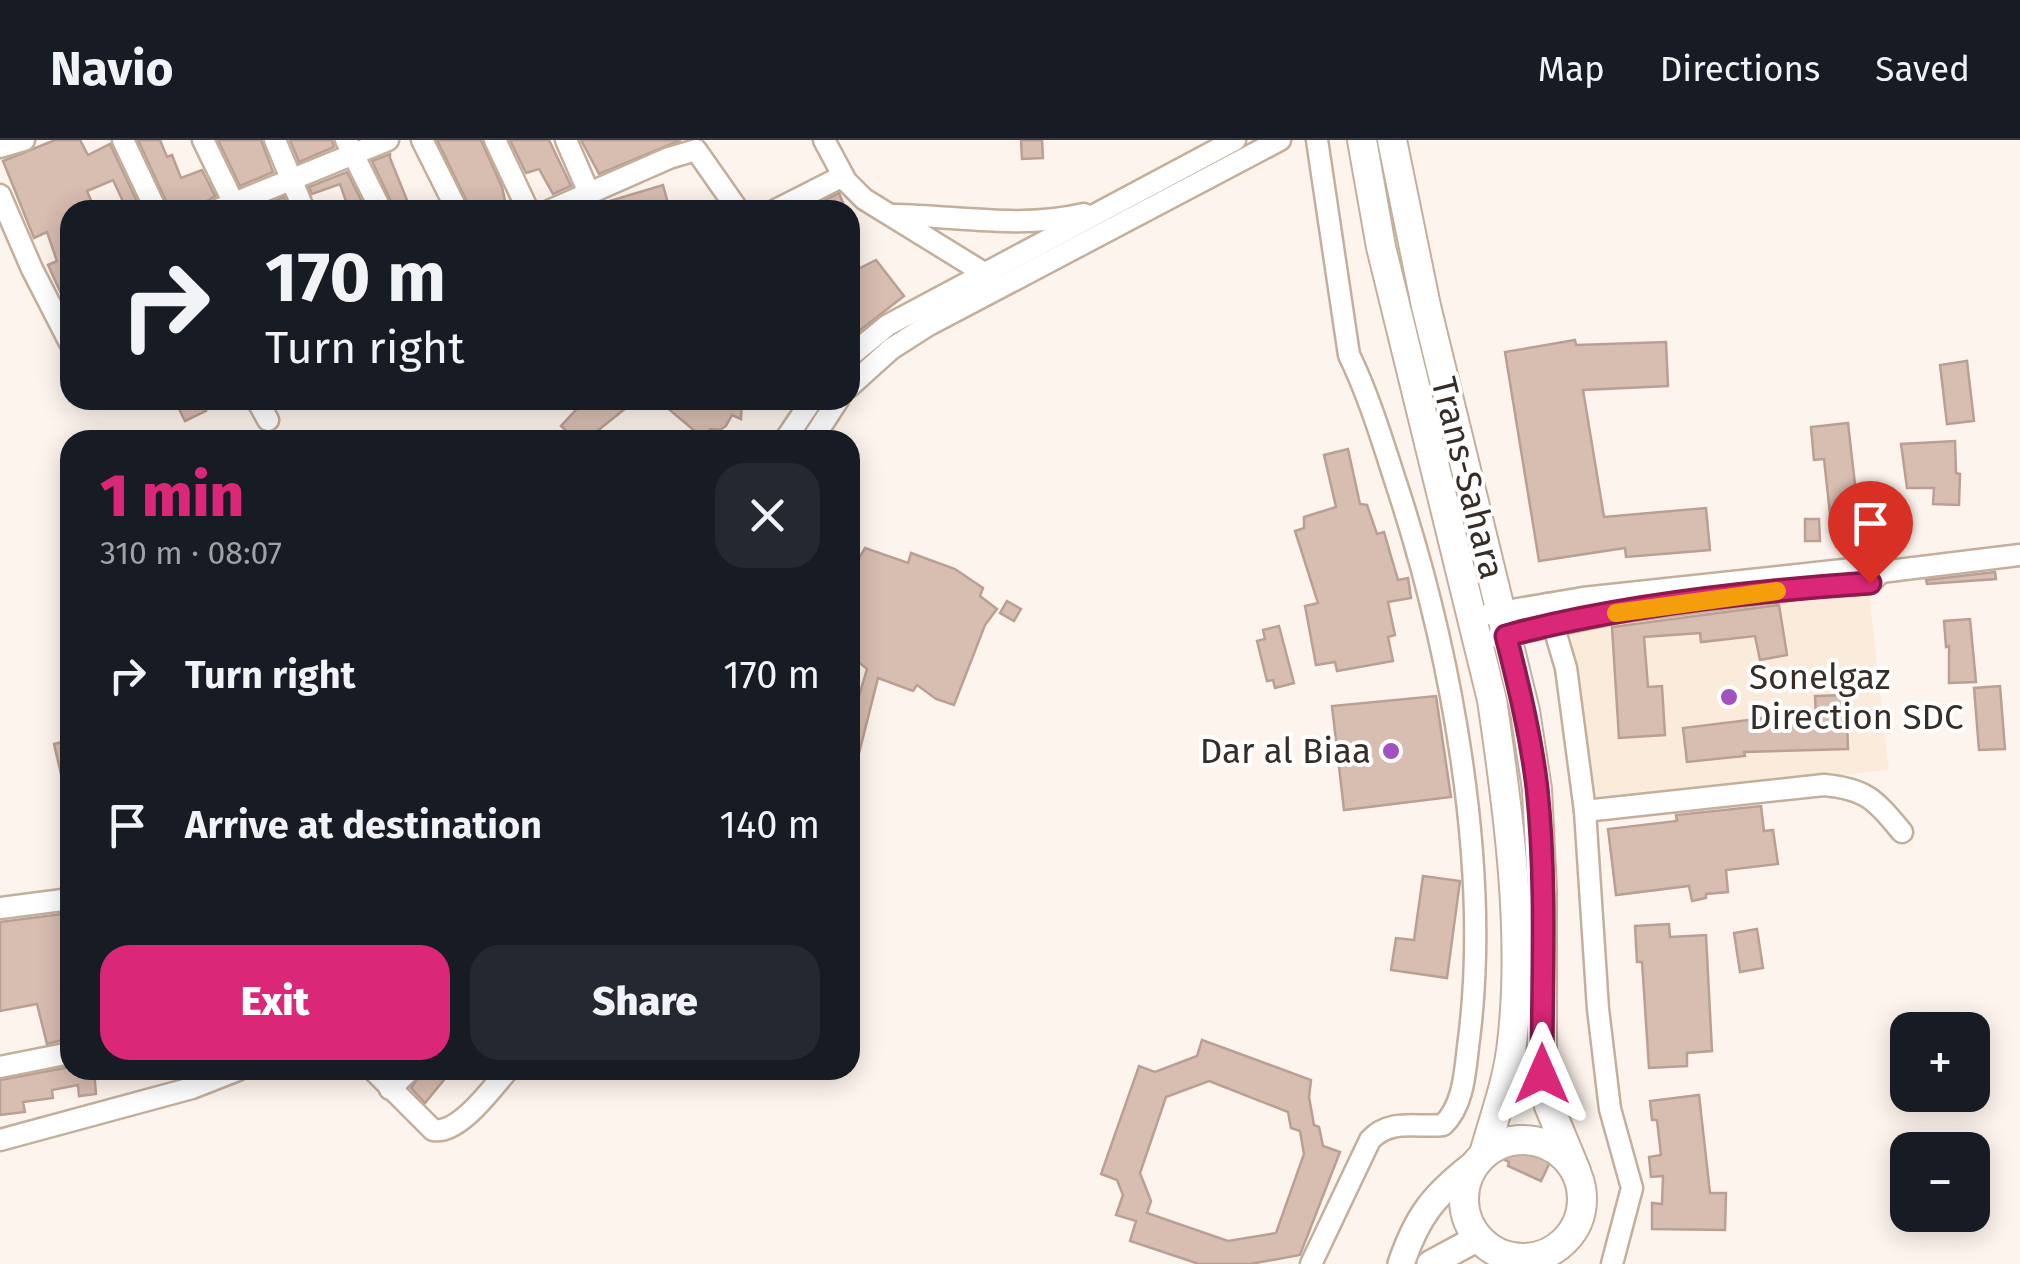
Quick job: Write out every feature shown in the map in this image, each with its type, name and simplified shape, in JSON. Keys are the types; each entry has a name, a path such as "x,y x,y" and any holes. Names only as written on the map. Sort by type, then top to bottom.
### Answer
{"highway":[{"name":"Trans-Sahara","path":"1362,140 1382,247 1492,700 1501,766 1513,873 1512,1042 1507,1076 1479,1159"},
{"name":"Trans-Sahara","path":"1392,140 1426,306 1525,711 1537,789 1542,890 1542,1074 1549,1106 1576,1171"},
{"path":"1556,1264 1576,1228 1582,1210 1582,1190 1576,1171 1550,1146 1534,1140 1499,1144 1479,1159 1463,1192 1464,1209 1468,1225 1489,1250 1528,1259 1563,1244 1576,1228"}],"main road":[{"path":"1402,1264 1422,1214 1435,1196 1479,1159"},
{"path":"1430,1264 1489,1250"}],"street":[{"path":"0,147 24,140"},
{"path":"123,140 151,200"},
{"path":"203,140 226,200"},
{"path":"276,140 299,200"},
{"path":"246,200 350,148 388,140"},
{"path":"422,140 452,200"},
{"path":"495,140 523,200"},
{"path":"566,140 589,193"},
{"path":"824,140 843,176 864,200 984,273 999,290"},
{"path":"860,348 888,326 1235,140"},
{"path":"860,376 890,348 1280,140"},
{"path":"1311,1264 1370,1140 1380,1130 1412,1124 1443,1125 1450,1118 1463,1084 1471,1022 1475,933 1469,833 1440,644 1410,524 1349,354 1317,140"},
{"path":"573,200 693,145 731,200"},
{"path":"350,148 376,200"},
{"path":"796,200 843,176"},
{"path":"0,195 60,324"},
{"path":"891,214 992,223 1068,217 1115,206"},
{"path":"262,410 268,420"},
{"path":"1475,628 1616,604 1791,583 1861,568 1881,572 2020,555"},
{"path":"1550,614 1566,668 1584,811 1598,1009 1610,1109 1632,1188 1612,1264"},
{"path":"1584,811 1824,785 1854,788 1873,798 1902,832"},
{"path":"0,908 60,900"},
{"path":"0,1067 60,1054"},
{"path":"0,1140 212,1080"},
{"path":"382,1080 434,1130 445,1131 468,1114 499,1080"},
{"path":"390,1089 399,1080"}],"shaded area":[{"name":"Sonelgaz Direction SDC","path":"1869,591 1889,770 1590,802 1570,624"}],"building":[{"path":"55,140 80,140 88,155 110,144 136,200 122,200 113,180 87,191 91,200 60,200 60,291 48,265 57,261 47,232 34,238 3,161"},
{"path":"138,140 160,140 167,157 172,155 181,178 202,170 215,196 209,200 165,200"},
{"path":"218,140 261,140 273,172 240,186"},
{"path":"290,140 332,140 334,147 299,162"},
{"path":"437,140 481,140 505,200 466,200"},
{"path":"510,140 549,140 571,186 553,194 539,169 526,173"},
{"path":"581,140 681,140 599,174"},
{"path":"1021,140 1042,140 1043,158 1022,159"},
{"path":"390,154 407,200 390,200 372,161"},
{"path":"347,172 361,200 346,200 340,184 312,194 309,187"},
{"path":"663,185 667,200 613,200"},
{"path":"876,260 904,296 860,330 860,268"},
{"path":"1575,340 1576,345 1666,342 1668,386 1583,390 1604,517 1706,508 1710,550 1626,557 1625,548 1539,561 1505,352"},
{"path":"1967,361 1974,421 1947,424 1940,365"},
{"path":"180,410 206,410 206,411 185,421"},
{"path":"576,410 624,410 598,430 565,430 561,426"},
{"path":"670,410 741,410 741,419 732,415 720,430 694,430"},
{"path":"1848,423 1858,511 1830,514 1824,459 1814,460 1811,427"},
{"path":"1955,441 1959,505 1933,504 1934,488 1907,488 1901,444"},
{"path":"1348,449 1360,504 1367,505 1377,534 1384,532 1398,580 1408,578 1411,598 1388,602 1395,635 1388,637 1393,661 1337,671 1335,662 1316,665 1305,606 1318,603 1295,531 1304,528 1304,517 1336,507 1324,455"},
{"path":"1805,519 1819,519 1820,541 1805,541"},
{"path":"865,548 908,563 911,553 955,569 983,588 980,596 997,609 985,625 954,705 936,699 917,685 913,691 878,678 860,749 860,692 867,669 860,663 860,556"},
{"path":"1995,572 1996,579 1927,584 1926,580"},
{"path":"1007,601 1021,609 1014,621 1000,613"},
{"path":"1779,605 1787,655 1760,660 1755,636 1701,642 1700,633 1644,637 1648,687 1662,686 1665,735 1619,738 1612,627"},
{"path":"1970,619 1976,682 1949,683 1944,621"},
{"path":"1279,626 1294,683 1275,688 1273,680 1267,681 1257,641 1265,639 1263,630"},
{"path":"2000,686 2005,749 1979,750 1974,688"},
{"path":"1846,695 1848,749 1744,752 1745,756 1687,762 1683,728 1765,718 1816,717 1815,696"},
{"name":"Dar al Biaa","path":"1436,696 1451,797 1344,810 1332,706"},
{"path":"60,742 60,770 54,744"},
{"path":"1761,806 1764,831 1773,830 1778,864 1726,870 1728,892 1706,894 1706,898 1692,901 1689,886 1616,895 1608,829 1677,821 1676,815"},
{"path":"1423,876 1460,881 1447,978 1391,970 1396,938 1414,940"},
{"path":"60,914 60,1041 47,1044 37,1004 0,1011 0,922"},
{"path":"1669,924 1670,937 1706,935 1712,1051 1687,1053 1687,1066 1649,1068 1642,962 1637,962 1635,926"},
{"path":"1757,929 1763,968 1740,972 1734,933"},
{"path":"1202,1040 1311,1080 1309,1097 1314,1125 1319,1127 1323,1146 1340,1152 1300,1255 1250,1264 1199,1264 1130,1241 1136,1221 1116,1215 1123,1195 1117,1180 1101,1174 1139,1066 1155,1072 1197,1056","holes":["1209,1081 1288,1112 1291,1128 1300,1131 1304,1154 1276,1233 1228,1241 1147,1213 1151,1201 1140,1173 1166,1097"]},
{"path":"60,1069 60,1080 95,1080 96,1094 79,1096 78,1085 52,1090 53,1098 23,1102 25,1112 0,1115 0,1080"},
{"path":"416,1080 444,1080 425,1103 411,1088"},
{"path":"1699,1095 1710,1193 1726,1193 1725,1230 1652,1229 1652,1203 1662,1204 1663,1176 1651,1177 1649,1157 1661,1155 1657,1120 1652,1120 1650,1101"},
{"path":"1508,1136 1550,1154 1552,1158 1541,1181 1508,1166 1509,1162 1501,1158"}],"slow traffic":[{"path":"1616,613 1777,591"}],"place":[{"name":"Sonelgaz Direction SDC","path":"1729,697"},
{"name":"Dar al Biaa","path":"1391,751"}],"route":[{"path":"1542,1074 1542,890 1537,789 1525,711 1506,636 1617,612 1870,583"}]}
